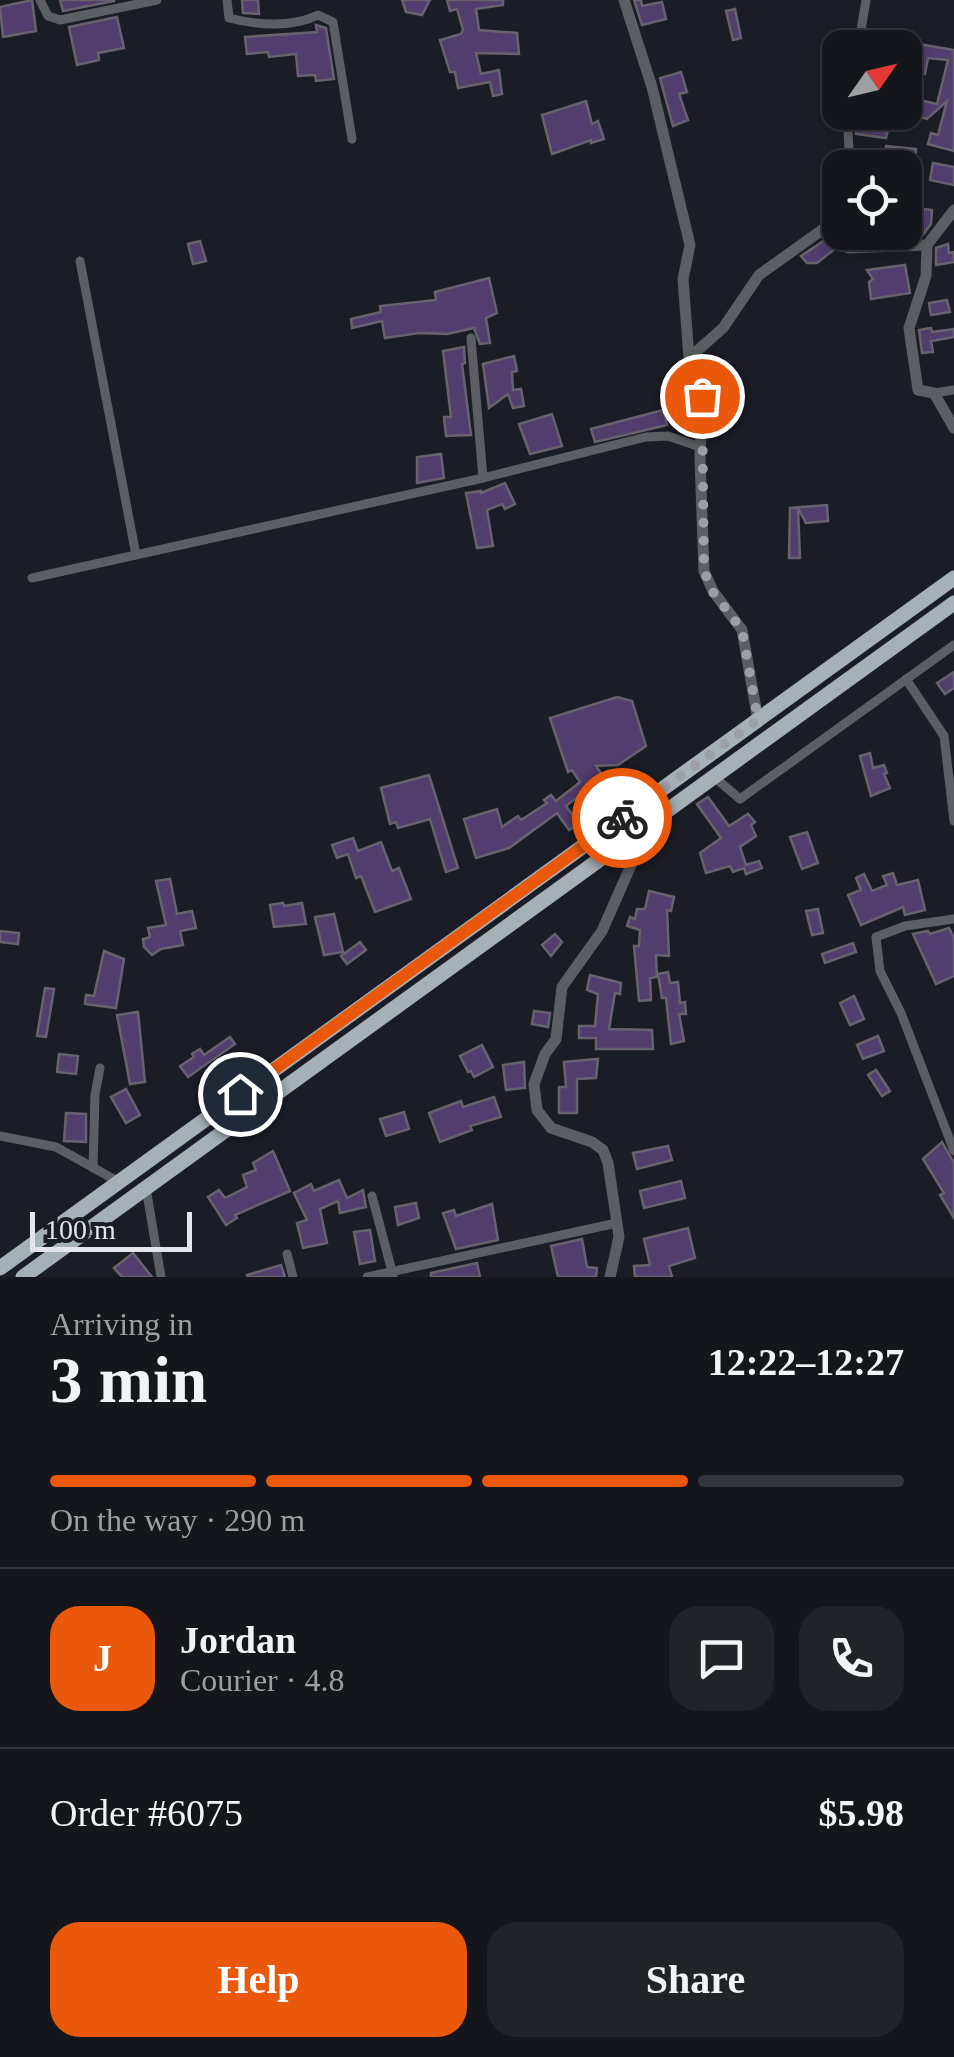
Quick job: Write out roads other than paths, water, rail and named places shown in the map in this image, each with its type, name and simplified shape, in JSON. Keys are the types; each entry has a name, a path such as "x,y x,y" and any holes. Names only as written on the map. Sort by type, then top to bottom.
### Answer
{"highway":[{"path":"0,1268 954,578"},
{"path":"24,1277 954,603"}],"street":[{"path":"40,0 48,16 60,20 157,0"},
{"path":"226,0 229,18 249,23 304,22 318,14 333,22 352,139"},
{"path":"624,0 652,87 688,230 690,245 682,278 690,358 702,396 704,571 713,592 742,630 758,720"},
{"path":"861,30 866,0"},
{"path":"954,210 926,245 926,276 909,328 918,390 954,390"},
{"path":"690,358 723,328 759,274 822,235"},
{"path":"922,245 926,245"},
{"path":"80,261 136,555"},
{"path":"470,338 483,478"},
{"path":"934,392 954,428"},
{"path":"32,578 483,478 646,437 668,436 700,447"},
{"path":"714,777 740,799 954,645"},
{"path":"906,680 944,736 954,821"},
{"path":"610,1277 619,1237 603,1150 592,1142 551,1128 537,1110 534,1084 545,1054 556,1040 562,987 602,932 645,825 647,800"},
{"path":"954,919 905,926 876,937 880,971 954,1152"},
{"path":"93,1168 95,1094 100,1068"},
{"path":"0,1136 56,1147 119,1182"},
{"path":"146,1188 161,1277"},
{"path":"372,1196 393,1275"},
{"path":"367,1277 393,1275 617,1223"},
{"path":"288,1254 293,1277"}]}
